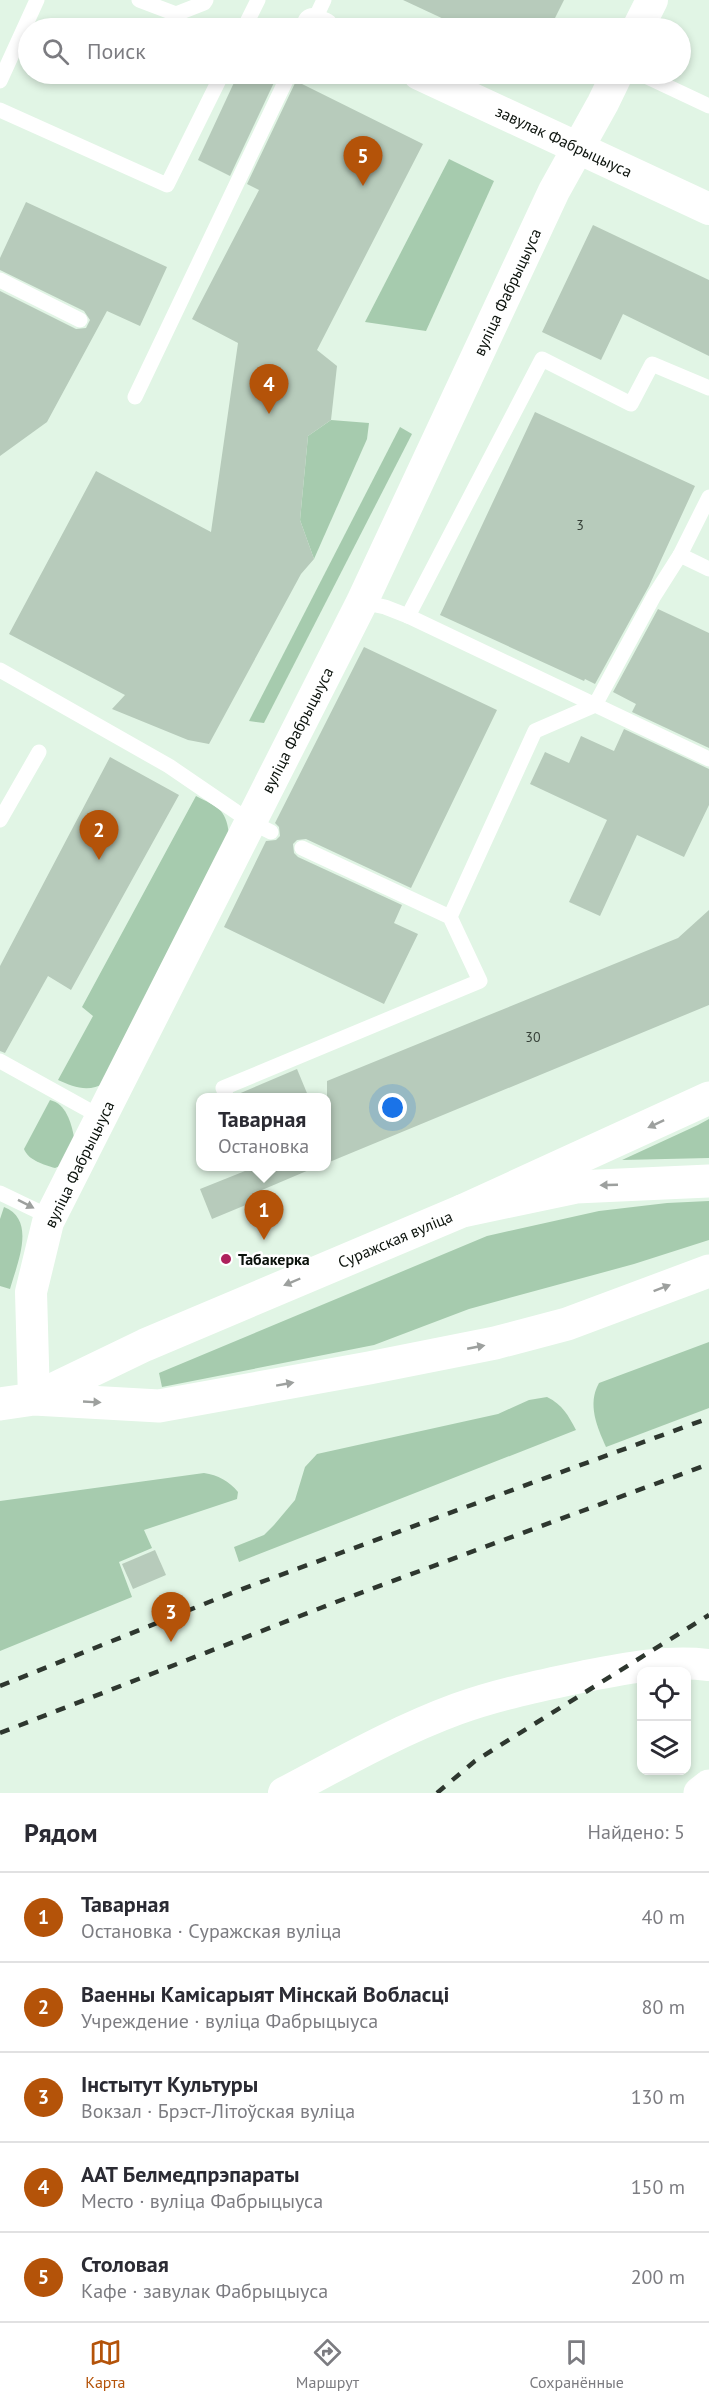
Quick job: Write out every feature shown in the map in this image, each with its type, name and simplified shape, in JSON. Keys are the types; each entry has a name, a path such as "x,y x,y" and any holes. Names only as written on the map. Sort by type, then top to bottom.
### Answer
{"main road":[{"path":"462,1211 709,1098"},
{"name":"Суражская вуліца","path":"34,1399 145,1345 462,1211 576,1186 709,1181"},
{"name":"Суражская вуліца","path":"0,1404 34,1399 159,1406 357,1370 495,1343 567,1324 709,1271"},
{"path":"700,1793 709,1786"}],"street":[{"path":"643,18 652,0"},
{"name":"завулак Фабрыцыуса","path":"440,84 709,209"},
{"name":"вуліца Фабрыцыуса","path":"34,1399 31,1292 50,1216 101,1117 261,827 362,602 554,191 612,84"},
{"path":"284,1793 384,1740 422,1723 528,1688 659,1664 709,1665"}],"lane":[{"path":"29,18 37,0"},
{"path":"140,0 176,14 204,3 206,0"},
{"path":"249,18 258,0"},
{"path":"0,81 18,42"},
{"path":"0,110 167,185 217,84"},
{"path":"135,397 284,84"},
{"path":"662,84 709,106"},
{"path":"0,280 80,320"},
{"path":"408,616 542,359 631,404 652,364 709,388"},
{"path":"450,918 535,731 595,705 654,596 680,555 709,497"},
{"path":"680,555 709,569"},
{"path":"362,602 385,607 408,616 709,759"},
{"path":"0,670 170,766 261,827"},
{"path":"0,820 39,752"},
{"path":"225,1093 223,1088 480,981 450,918 302,848"},
{"path":"0,1061 101,1117"},
{"path":"0,1193 50,1216"}],"green space":[{"path":"449,159 494,181 426,331 365,322"},
{"path":"331,420 369,423 367,439 314,559 300,520 308,436"},
{"path":"400,427 412,434 264,723 249,721"},
{"path":"196,796 223,813 229,834 104,1083 87,1088 75,1087 58,1080 93,1016 82,1007"},
{"path":"50,1100 56,1102 64,1110 74,1137 60,1166 55,1168 41,1164 24,1149"},
{"path":"709,1119 709,1158 622,1160 698,1125"},
{"path":"709,1201 709,1240 634,1264 469,1309 374,1345 162,1387 159,1373 487,1236 599,1211 667,1203"},
{"path":"4,1207 14,1213 20,1222 22,1232 20,1255 10,1289 0,1286 0,1219"},
{"path":"709,1342 709,1408 606,1447 594,1407 595,1391 599,1383"},
{"path":"547,1397 561,1407 576,1430 239,1562 234,1547 264,1535 274,1525 295,1500 305,1467 317,1454 498,1414 529,1400"},
{"path":"204,1473 219,1477 231,1485 238,1492 237,1499 144,1530 152,1548 119,1562 132,1597 0,1651 0,1501"}],"building":[{"path":"403,0 564,0 555,18 442,18"},
{"path":"233,84 273,84 230,176 198,160"},
{"path":"295,84 302,84 423,144 317,350 337,366 331,420 308,436 300,520 314,559 301,574 209,744 188,740 112,709 125,695 9,634 96,471 211,532 238,343 192,319 259,190 247,184"},
{"path":"26,202 167,267 140,326 107,311 47,422 0,456 0,291 76,329 86,328 90,320 84,311 0,270 0,258"},
{"path":"593,225 709,280 709,356 623,314 601,360 542,332"},
{"path":"535,412 695,486 649,586 595,684 440,615"},
{"path":"658,609 709,633 709,748 632,712 636,704 613,692"},
{"path":"364,647 497,710 411,888 306,839 297,840 293,844 294,853 298,857 402,905 394,923 418,934 384,1004 224,927 266,841 276,840 280,836 279,827 275,823"},
{"path":"624,729 709,769 709,805 684,857 637,835 600,916 569,902 607,820 530,784 545,752 569,763 581,736 614,751"},
{"path":"110,757 179,795 71,990 48,976 5,1053 0,1051 0,966"},
{"path":"709,910 709,1005 331,1161 331,1093 327,1093 327,1081 678,938"},
{"path":"297,1069 307,1093 241,1093"},
{"path":"245,1171 307,1171 262,1190 265,1197 212,1219 200,1189"},
{"path":"155,1550 166,1575 133,1589 122,1564"}],"railway":[{"path":"0,1686 234,1592 709,1418"},
{"path":"0,1733 336,1602 709,1464"},
{"path":"437,1793 475,1761 709,1615"}],"place":[{"name":"Столовая","path":"363,186"},
{"name":"ААТ Белмедпрэпараты","path":"269,414"},
{"name":"Ваенны Камісарыят Мінскай Вобласці","path":"99,860"},
{"name":"Таварная","path":"264,1240"},
{"name":"Табакерка","path":"226,1259"},
{"name":"Інстытут Культуры","path":"171,1642"}]}
